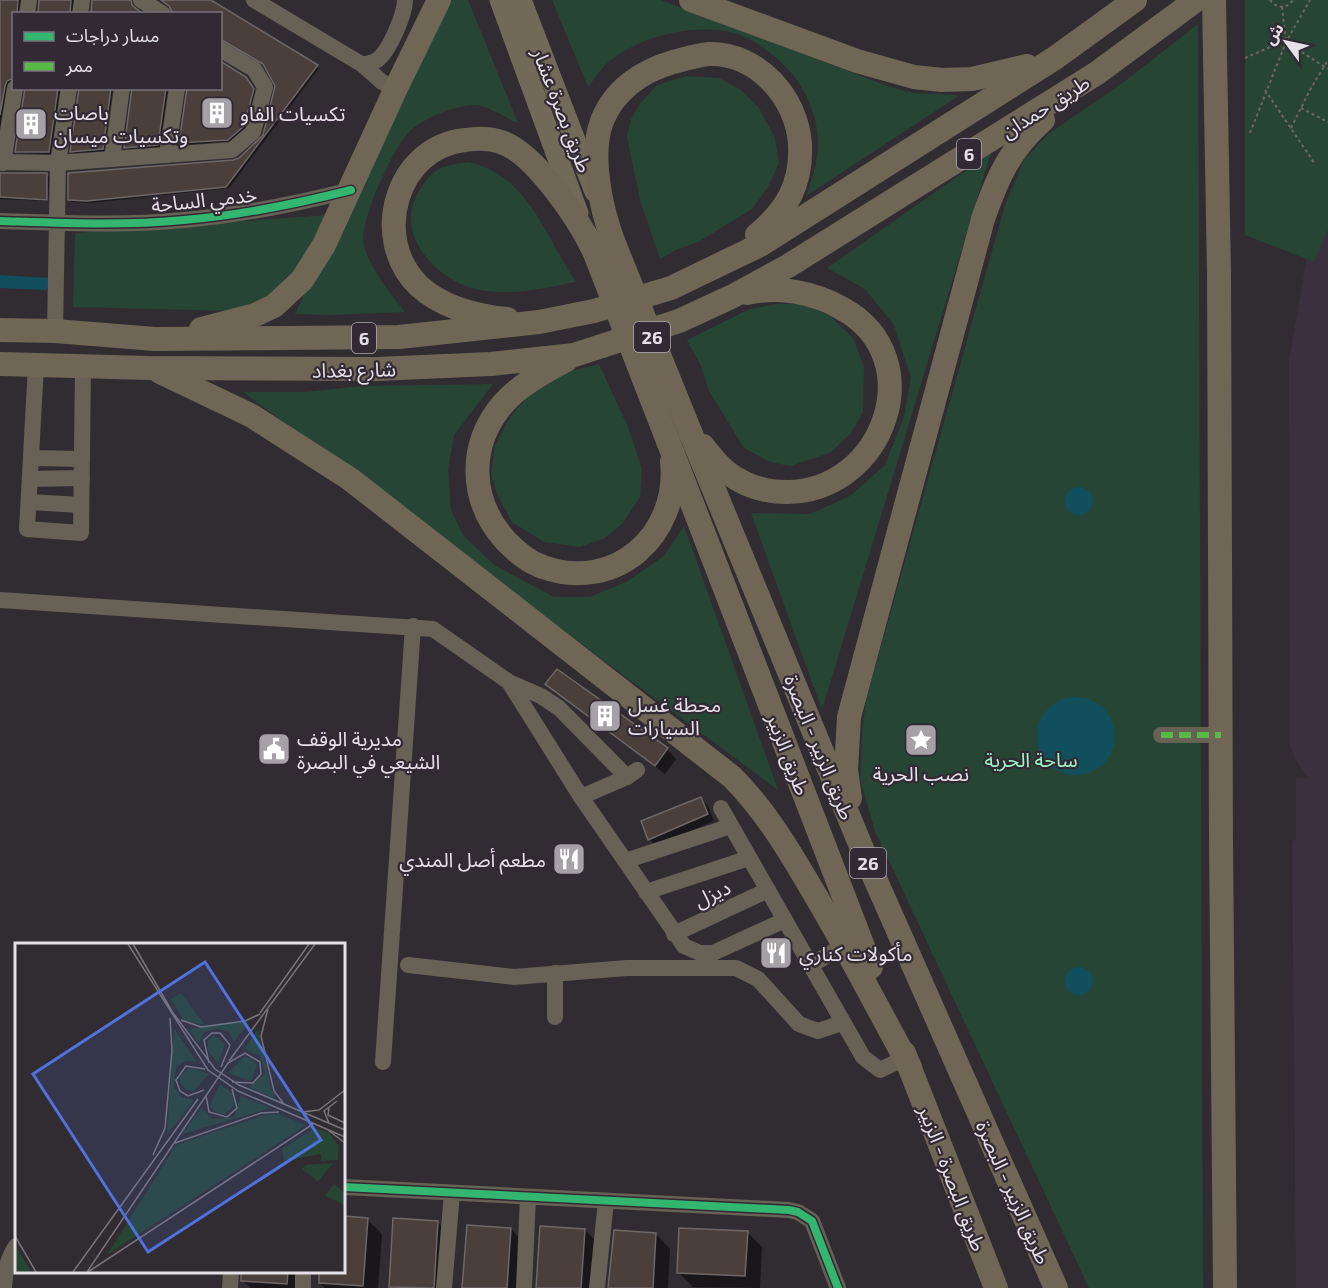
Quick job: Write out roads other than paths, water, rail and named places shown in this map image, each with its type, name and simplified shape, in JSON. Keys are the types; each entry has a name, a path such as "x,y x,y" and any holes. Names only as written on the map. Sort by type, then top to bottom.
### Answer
{"highway":[{"path":"155,339 255,315 274,306 302,280 324,245 351,190 396,88 439,0"},
{"path":"691,0 857,61 914,76 942,80 972,79 1008,72 1056,58"},
{"name":"طريق حمدان","path":"718,266 760,245 1056,58 1135,0"},
{"name":"طريق حمدان","path":"733,296 788,266 1097,73 1196,0"},
{"path":"1214,0 1220,272 1224,1288"},
{"path":"600,236 597,142 602,121 613,100 626,86 659,66 695,56 709,54 726,56 745,62 763,74 788,100 795,116 801,160 797,180 786,205 771,223 718,266"},
{"path":"865,856 851,805 846,770 849,717 983,219 998,177 1026,135 1097,73"},
{"path":"539,322 490,317 462,311 436,299 419,286 399,255 396,242 394,216 398,191 408,174 420,160 435,149 453,141 478,138 501,142 519,152 600,236"},
{"name":"26","path":"600,236 691,434"},
{"name":"26","path":"600,236 668,441"},
{"name":"شارع بغداد","path":"0,330 56,331 155,339 399,337 539,322 594,311 660,291 718,266"},
{"path":"691,434 727,472 747,484 773,492 802,492 823,486 846,474 862,459 878,437 887,415 890,388 884,352 871,331 855,315 823,298 803,292 766,289 733,296"},
{"name":"شارع بغداد","path":"0,364 149,368 377,369 491,364 574,355 679,321 733,296"},
{"path":"574,355 533,380 503,404 487,431 478,457 478,490 487,514 496,530 519,554 542,567 567,573 592,572 610,568 644,548 659,529 669,502 673,464 668,441"},
{"path":"149,368 252,416 303,447 350,480 732,777 765,813 845,945 907,1063"},
{"name":"طريق الزبير - البصرة","path":"691,434 865,856 1056,1288"},
{"name":"طريق الزبير","path":"668,441 907,1063"},
{"name":"طريق البصرة - الزبير","path":"907,1063 996,1288"}],"main road":[{"path":"500,0 600,236"},
{"name":"طريق بصرة عشار","path":"521,0 600,236"},
{"path":"1082,40 1114,0"}],"street":[{"path":"141,0 160,12"},
{"path":"254,0 363,64 382,82 396,88"},
{"path":"363,64 375,62 384,54 403,13 405,0"},
{"path":"15,90 2,163 58,164 232,150 253,132 266,87 254,69 222,50"},
{"path":"56,331 58,164 69,90"},
{"path":"112,159 122,90"},
{"path":"167,155 177,90"},
{"name":"خدمي الساحة","path":"0,221 142,222 225,216 351,190"},
{"path":"36,365 27,529 81,533 83,366"},
{"path":"31,458 82,459"},
{"path":"30,479 82,478"},
{"path":"29,502 81,505"},
{"path":"0,600 433,629 509,682 541,696 559,708 632,774 581,797"},
{"path":"383,1062 413,626"},
{"path":"509,682 581,797 679,942 700,953 713,953 785,920"},
{"path":"1161,735 1221,735"},
{"path":"721,808 863,1057 880,1070 907,1063"},
{"path":"625,861 731,826"},
{"path":"646,892 749,858"},
{"name":"ديزل","path":"674,934 768,890"},
{"path":"811,965 845,945"},
{"path":"408,965 514,977 627,968 736,968 758,979 799,1024 818,1031 842,1023"},
{"path":"555,973 555,1017"},
{"path":"345,1187 798,1212 812,1221 838,1288"},
{"path":"444,1288 452,1193"},
{"path":"524,1288 528,1197"},
{"path":"597,1288 606,1201"},
{"path":"4,1288 4,1273 15,1247"},
{"path":"230,1288 231,1273"}],"water":[{"path":"0,275 49,278 47,290 0,288"},
{"path":"1079,487 1089,491 1093,501 1089,511 1079,515 1069,511 1065,501 1069,491"},
{"path":"1068,697 1084,697 1098,703 1109,714 1115,728 1115,744 1109,758 1098,769 1084,775 1068,775 1054,769 1043,758 1037,744 1037,728 1043,714 1054,703"},
{"path":"1079,967 1089,971 1093,981 1089,991 1079,995 1069,991 1065,981 1069,971"}],"place":[{"name":"تكسيات الفاو","path":"217,113"},
{"name":"باصات وتكسيات ميسان","path":"31,124"},
{"name":"محطة غسل السيارات","path":"605,716"},
{"name":"نصب الحرية","path":"921,740"},
{"name":"مديرية الوقف الشيعي في البصرة","path":"274,749"},
{"name":"مطعم أصل المندي","path":"569,859"},
{"name":"مأكولات كناري","path":"776,953"}],"park label":[{"name":"ساحة الحرية","path":"1031,759"}]}
